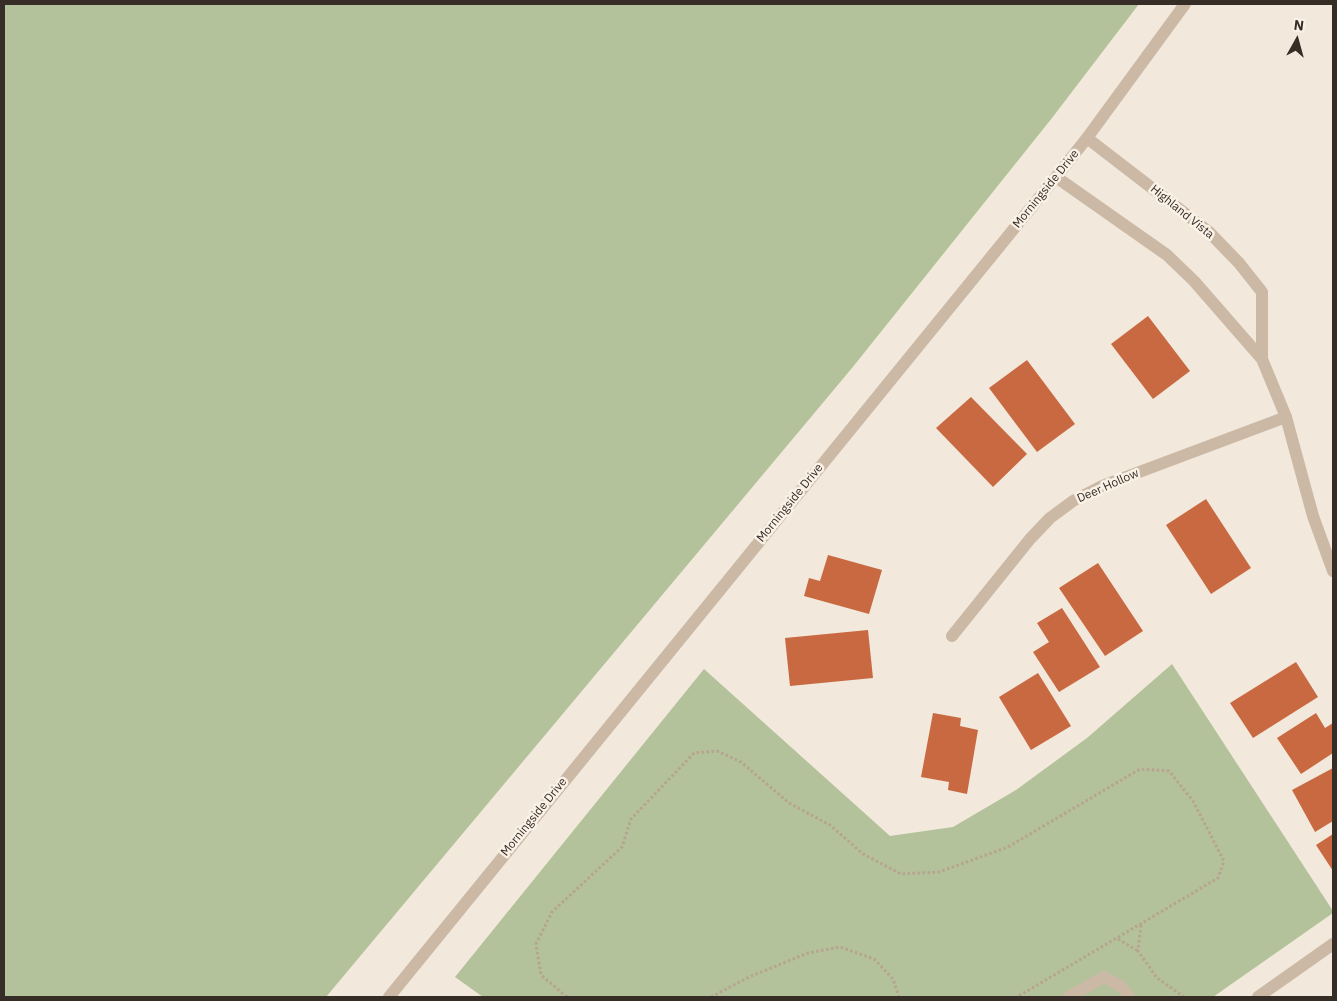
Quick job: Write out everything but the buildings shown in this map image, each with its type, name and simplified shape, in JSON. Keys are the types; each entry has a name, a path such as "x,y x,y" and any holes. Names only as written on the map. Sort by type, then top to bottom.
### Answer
{"street":[{"name":"Morningside Drive","path":"393,996 1056,177 1087,138 1185,4"},
{"name":"Highland Vista","path":"1087,138 1209,232 1239,262 1262,292 1262,359"},
{"name":"Highland Vista","path":"1056,177 1167,254 1194,281 1262,359 1286,417 1313,516 1333,571"},
{"name":"Deer Hollow","path":"952,636 1037,532 1050,518 1073,501 1102,486 1286,417"},
{"path":"1258,997 1333,944"},
{"path":"1070,997 1104,977 1122,987 1128,997"}],"path":[{"path":"567,997 541,975 536,944 552,912 622,847 631,819 694,753 717,751 741,762 789,803 830,825 863,854 901,874 939,872 1008,847 1140,769 1169,771 1193,800 1224,861 1218,878 1017,997"},
{"path":"1138,951 1141,924"},
{"path":"1118,938 1138,951 1157,978 1184,997"},
{"path":"712,997 749,976 808,953 840,947 874,959 893,979 899,997"}],"green space":[{"path":"4,4 1139,4 1052,118 852,368 326,997 4,997"},
{"path":"1172,664 1333,911 1333,913 1213,997 483,997 455,977 704,669 890,836 953,827 1016,790 1087,738"}]}
